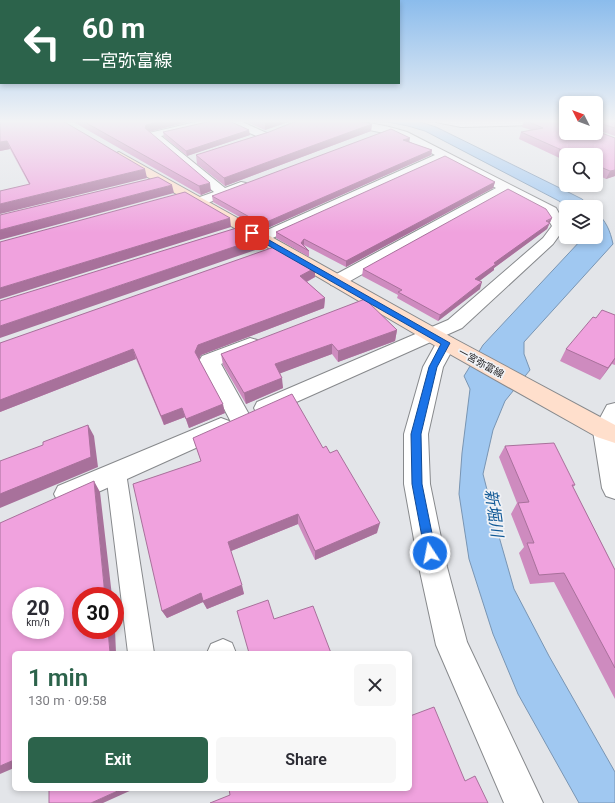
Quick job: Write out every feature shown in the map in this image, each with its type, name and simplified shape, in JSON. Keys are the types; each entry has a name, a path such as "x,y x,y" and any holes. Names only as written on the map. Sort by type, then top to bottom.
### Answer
{"main road":[{"name":"一宮弥富線","path":"122,157 194,198 244,229 525,388 612,425"}],"street":[{"path":"180,157 223,193"},
{"path":"261,238 439,157"},
{"path":"449,157 551,211 559,226 548,241 455,324 433,367 416,434 417,484 433,567 452,645 524,803"},
{"path":"186,162 201,158"},
{"path":"145,183 160,180"},
{"path":"166,201 223,193 252,182"},
{"path":"337,281 507,187"},
{"path":"222,236 244,229"},
{"path":"257,256 279,248"},
{"path":"346,307 368,299"},
{"path":"240,418 209,361 267,338"},
{"path":"51,501 240,418 446,343"},
{"path":"612,425 615,488"}],"lane":[{"path":"116,473 141,651"}],"water":[{"path":"476,157 498,157 559,188 559,192 568,192 583,200 559,201"},
{"path":"603,220 607,226 613,244 524,342 524,354 530,370 505,401 493,430 483,474 514,589 549,656 615,772 615,803 579,803 518,694 493,634 469,559 459,494 462,453 470,389 464,376 483,345 577,244 603,244"}],"building":[{"path":"16,157 125,157 145,169 0,204 0,191 30,184"},
{"path":"148,157 180,157 210,183 199,186"},
{"path":"199,157 280,157 224,178"},
{"path":"315,157 415,157 262,224 212,196"},
{"path":"442,157 448,157 495,182 346,261 304,239 301,243 309,251 276,232"},
{"path":"603,157 615,157 615,170 610,171 603,168"},
{"path":"158,177 172,185 0,230 0,215"},
{"path":"508,189 546,209 552,218 546,221 550,223 494,263 496,264 475,279 482,282 440,315 398,292 402,290 363,269"},
{"path":"185,192 230,218 0,288 0,242"},
{"path":"243,226 263,237 0,326 0,301"},
{"path":"277,246 315,268 300,276 325,298 198,345 195,352 223,404 186,419 182,408 161,416 133,349 0,400 0,343"},
{"path":"365,299 397,330 338,351 332,344 275,364 282,378 244,393 221,354"},
{"path":"602,310 615,315 615,358 608,368 566,349 593,317 596,318"},
{"path":"292,394 323,448 326,446 330,453 337,450 380,523 315,551 298,514 228,542 242,585 203,601 201,593 162,611 133,484 201,461 193,438"},
{"path":"88,425 91,457 0,494 0,461 43,445 43,442"},
{"path":"554,443 575,485 572,485 615,570 615,668 564,573 539,575 527,543 534,543 518,503 529,502 505,446"},
{"path":"94,481 104,587 72,587 72,639 109,639 110,651 12,651 12,761 0,766 0,523"},
{"path":"268,600 274,619 313,606 330,651 248,651 237,611"},
{"path":"434,707 465,781 475,776 488,803 210,803 230,795 229,791 412,791 412,715"},
{"path":"49,791 118,791 91,803 49,803"}],"route":[{"path":"252,233 446,343 433,367 416,434 417,484 430,553"}],"water label":[{"name":"新堀川","path":"494,513"}]}
